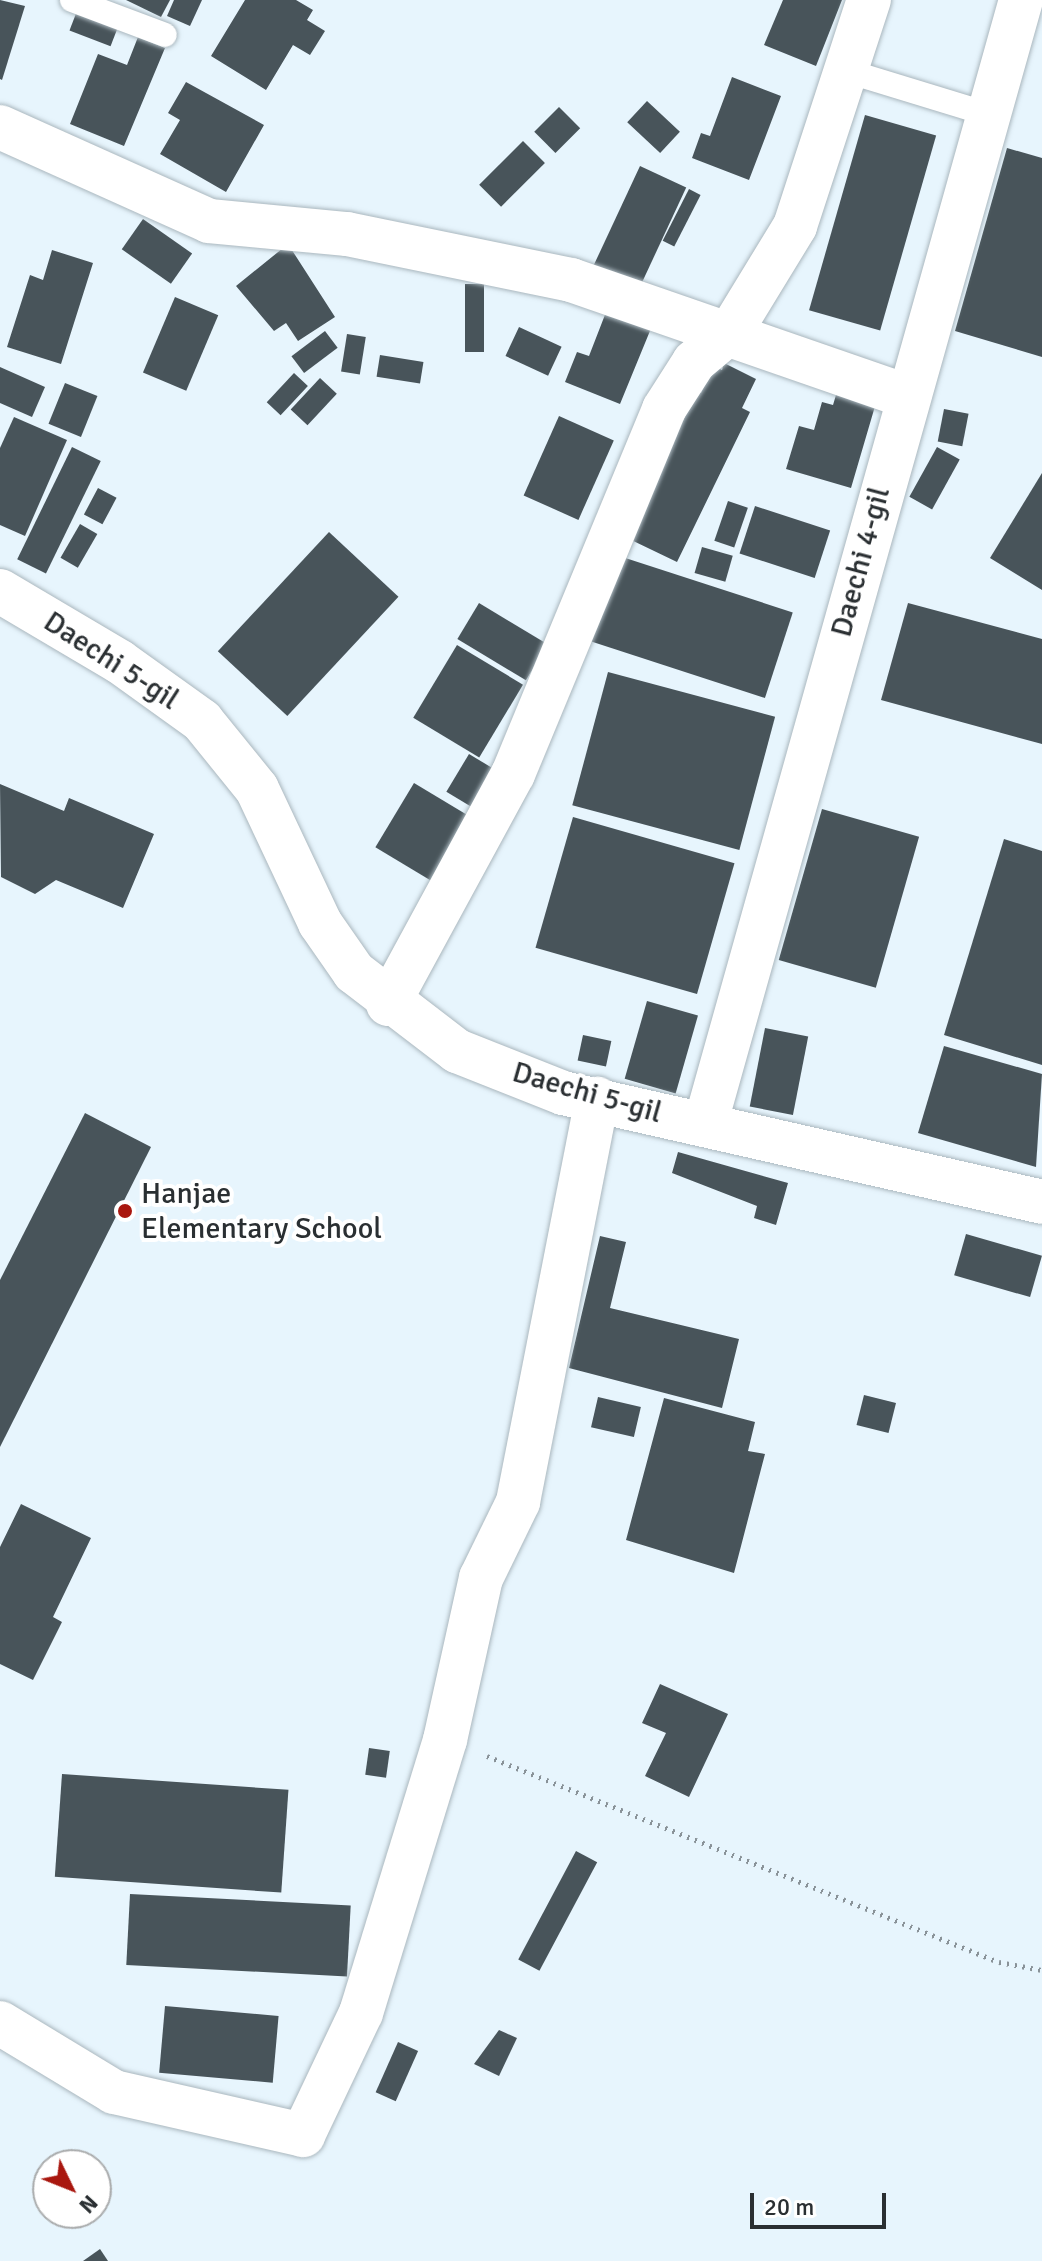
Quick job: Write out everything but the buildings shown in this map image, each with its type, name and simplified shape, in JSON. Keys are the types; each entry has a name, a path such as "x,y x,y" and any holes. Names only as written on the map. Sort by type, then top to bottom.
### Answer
{"street":[{"path":"388,1004 513,774 664,409 694,362 731,331 795,226 869,0"},
{"name":"Daechi 4-gil","path":"705,1125 906,396 1021,0"},
{"path":"0,127 209,221 487,259 731,331 906,396"},
{"name":"Daechi 5-gil","path":"0,591 120,662 230,751 257,789 320,923 388,1004 457,1051 597,1099 1042,1202"},
{"path":"0,2023 114,2092 303,2135 361,2013 445,1740 481,1578 518,1502 597,1099"}],"lane":[{"path":"72,0 165,35"},
{"path":"847,71 988,114"}],"path":[{"path":"445,1740 999,1962 1042,1970"}],"place":[{"name":"Hanjae Elementary School","path":"125,1211"}]}
